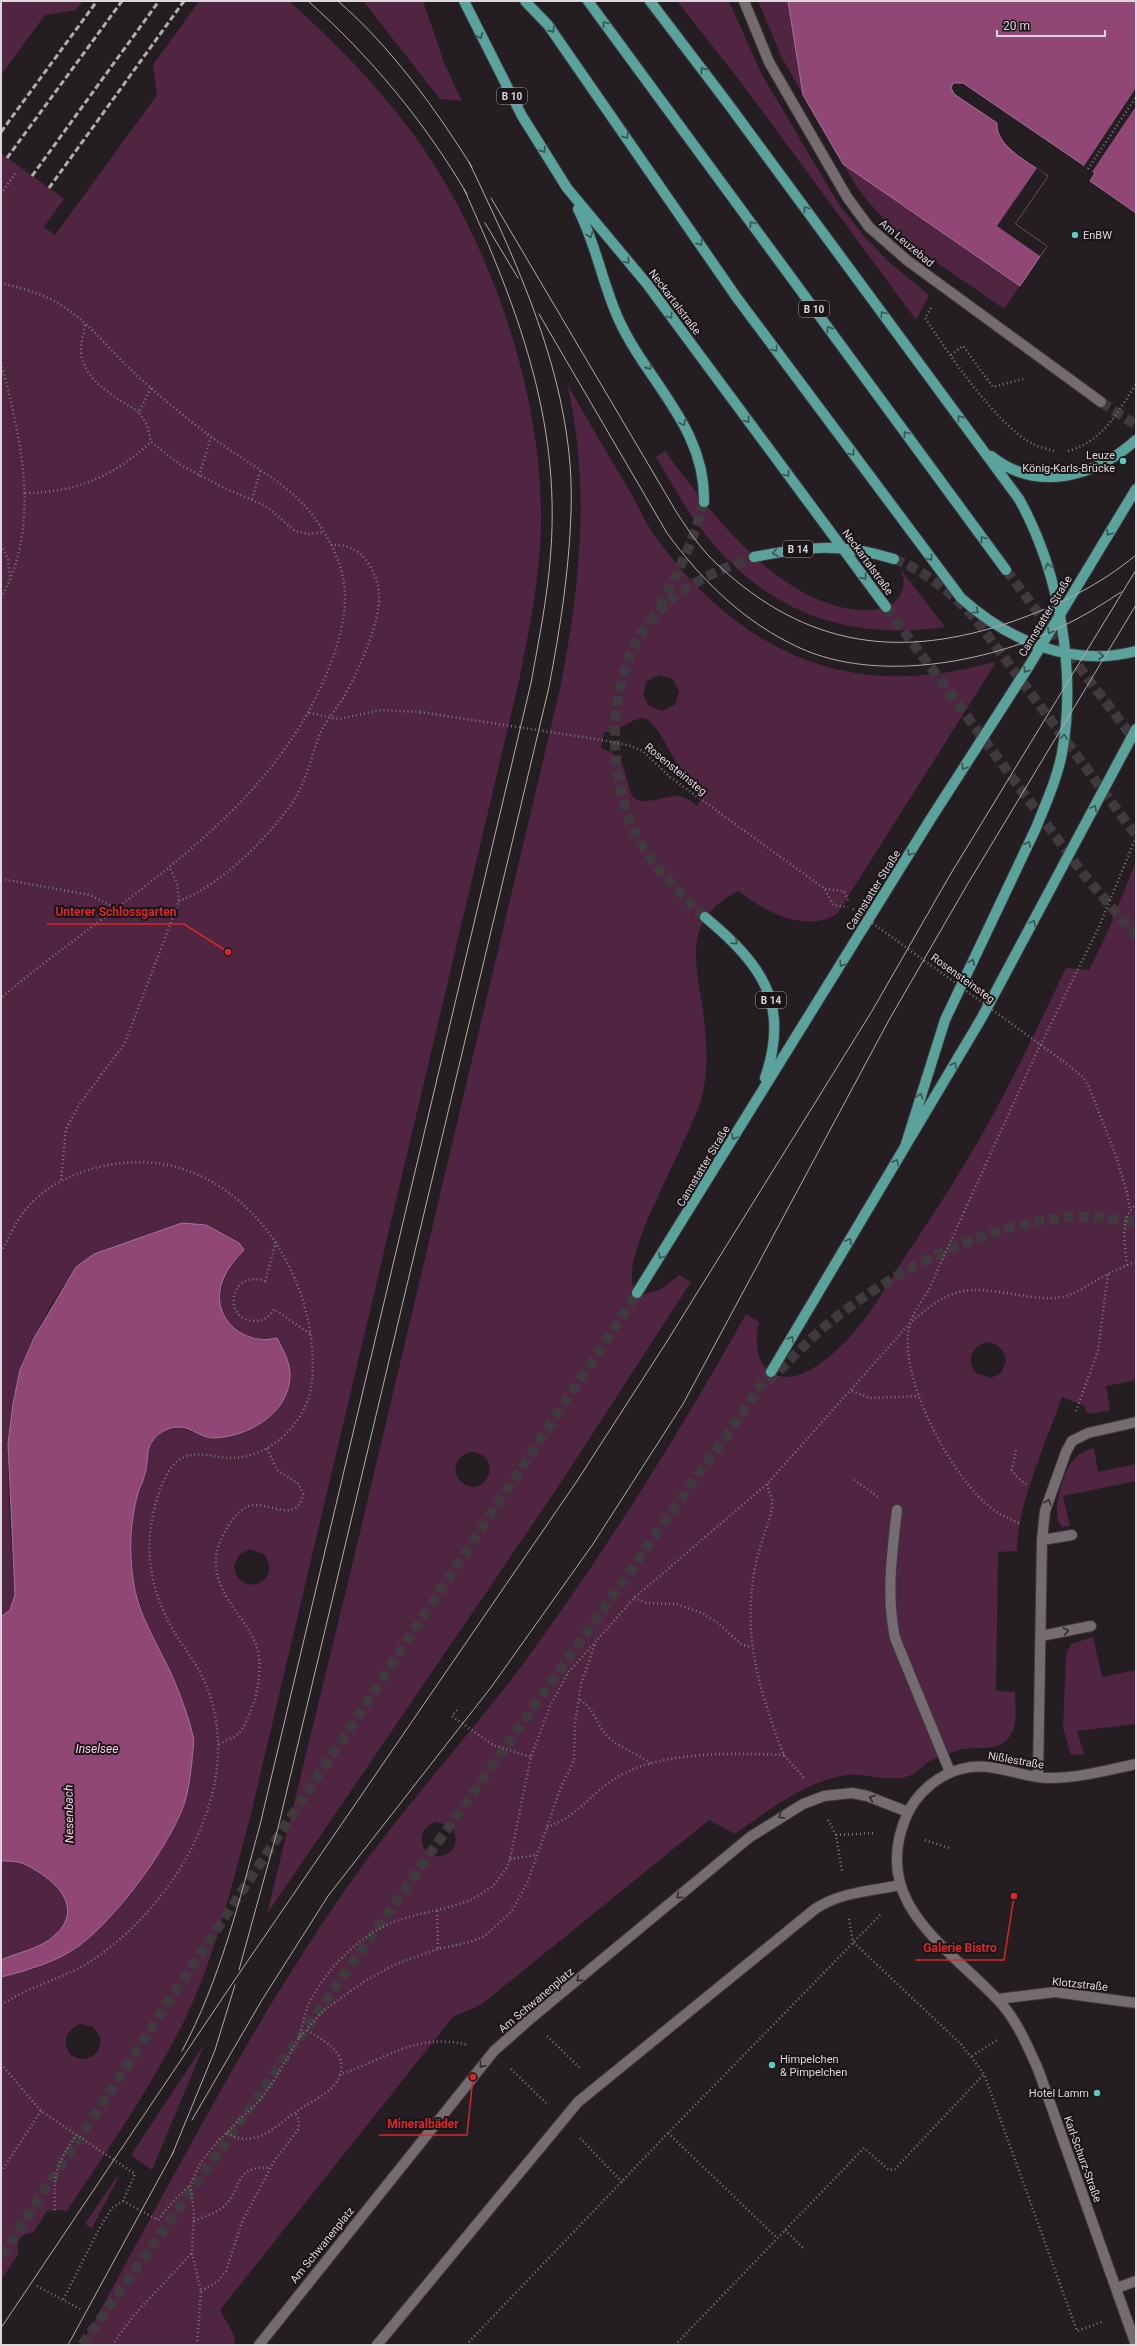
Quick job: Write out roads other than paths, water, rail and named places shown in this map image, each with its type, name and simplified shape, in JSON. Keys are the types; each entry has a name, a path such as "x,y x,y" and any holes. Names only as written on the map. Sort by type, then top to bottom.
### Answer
{"main road":[{"name":"Neckartalstraße","path":"464,1 522,116 567,188 647,284 886,607"},
{"path":"525,1 548,25 738,298 949,584 961,598 986,619 1011,634 1040,647 1065,653 1105,656 1136,651"},
{"name":"B 10","path":"588,1 1006,570"},
{"path":"650,1 1019,499 1030,519 1046,558 1057,604 1065,653 1065,722 1062,754 1048,798 945,1020 905,1146"},
{"name":"B 10","path":"567,188 592,242 618,317 626,333 664,389 691,436 703,474 704,502"},
{"path":"983,450 1009,468 1038,478 1067,476 1091,470 1108,461 1136,440"},
{"name":"Cannstatter Straße","path":"637,1293 1040,647 1136,489"},
{"name":"B 14","path":"754,557 811,548 842,547 894,559"},
{"path":"771,1372 985,1012 1136,729"},
{"name":"B 14","path":"705,917 744,951 760,972 771,1000 774,1026 771,1062 754,1104"}],"street":[{"name":"Am Leuzebad","path":"744,1 769,62 857,212 887,244 908,261 1101,402"},
{"path":"1038,1777 1042,1540 1045,1511 1066,1452 1072,1441 1088,1432 1136,1422"},
{"path":"897,1510 889,1586 891,1620 895,1638 950,1772"},
{"path":"1042,1540 1072,1535"},
{"path":"1041,1636 1091,1626"},
{"name":"Nißlestraße","path":"908,1812 925,1790 950,1772 976,1766 989,1766 1038,1777 1077,1777 1136,1764"},
{"name":"Am Schwanenplatz","path":"259,2345 494,2051 529,2020 750,1837 775,1820 816,1799 838,1793 852,1793 867,1796 908,1812"},
{"name":"Karl-Schurz-Straße","path":"908,1812 900,1831 897,1864 902,1889 923,1928 998,1999 1018,2028 1038,2069 1136,2345"},
{"path":"377,2345 561,2119 597,2084 815,1908 823,1903 846,1896 902,1889"},
{"name":"Klotzstraße","path":"998,1999 1055,1992 1136,2003"},
{"path":"1117,2288 1136,2281"}],"water":[{"path":"788,1 1136,1 1136,213 1090,181 1095,173 963,83 953,83 951,88 954,94 997,123 998,132 1008,147 1048,176 1015,224 1047,246 1020,286 843,164 803,95"},
{"name":"Inselsee","path":"182,1223 206,1225 239,1243 244,1250 230,1267 221,1286 221,1310 226,1320 243,1334 253,1338 277,1338 286,1357 290,1372 287,1391 282,1403 274,1413 264,1421 240,1433 210,1438 179,1427 163,1431 155,1438 149,1447 145,1474 133,1515 131,1547 133,1579 142,1613 175,1683 194,1739 192,1761 185,1800 173,1828 151,1865 138,1884 109,1919 80,1945 62,1956 32,1968 1,1977 1,1960 36,1947 54,1936 64,1925 67,1914 66,1903 62,1893 54,1884 44,1876 22,1863 14,1861 1,1861 1,1617 10,1610 15,1595 8,1444 13,1404 20,1370 34,1338 76,1267 94,1254"}],"tunnel":[{"path":"1101,402 1136,425"},
{"path":"659,607 685,556 704,502"},
{"path":"705,917 664,875 643,847 630,821 621,792 616,761 615,729 618,698 626,667 638,640 654,616 664,605 700,580 713,573 754,557"},
{"path":"894,559 927,576 947,591 974,617 1136,835"},
{"path":"1006,570 1136,742"},
{"path":"886,607 1085,876 1136,936"},
{"path":"768,1381 821,1330 855,1303 883,1284 944,1252 1007,1228 1040,1221 1081,1217 1136,1222"},
{"path":"1,2256 637,1293"},
{"path":"82,2345 771,1372"}],"tram line":[{"path":"308,1 375,67 395,91 433,141 467,194"},
{"path":"338,1 376,38 411,79 443,123 472,167"},
{"path":"239,1970 278,1828 549,687 563,600 570,535 570,467 564,421 555,376 541,332 508,245 469,162"},
{"path":"182,2051 218,1969 236,1912 260,1825 531,683 545,600 550,566 552,500 549,454 541,408 531,364 517,320 501,276 464,189"},
{"path":"491,198 677,513 691,533 706,553 718,565 752,593 786,614 821,629 857,639 894,642 933,640 972,633 1014,621 1047,608 1093,585 1108,576 1136,555"},
{"path":"485,223 518,278"},
{"path":"539,314 667,533 681,551 710,584 743,613 780,638 800,648 830,659 863,665 897,666 932,664 966,659 1032,640 1077,619 1121,592"},
{"path":"1,2328 236,1978 577,1481 666,1343 872,1011 950,875 1136,570"},
{"path":"192,2120 262,2000 328,1896 492,1686 593,1544 683,1404 889,1020 967,885 1136,605"},
{"path":"172,2155 215,2050 235,1985"},
{"path":"68,2345 174,2151"}],"railway":[{"path":"1,132 97,1"},
{"path":"7,158 122,1"},
{"path":"32,176 159,1"},
{"path":"49,188 184,1"}],"place":[{"name":"EnBW","path":"1075,235"},
{"name":"Leuze König-Karls-Brücke","path":"1123,461"},
{"name":"Unterer Schlossgarten","path":"228,952"},
{"name":"Galerie Bistro","path":"1014,1896"},
{"name":"Himpelchen & Pimpelchen","path":"772,2065"},
{"name":"Mineralbäder","path":"473,2077"},
{"name":"Hotel Lamm","path":"1097,2093"}],"water label":[{"name":"Nesenbach","path":"69,1814"}]}
